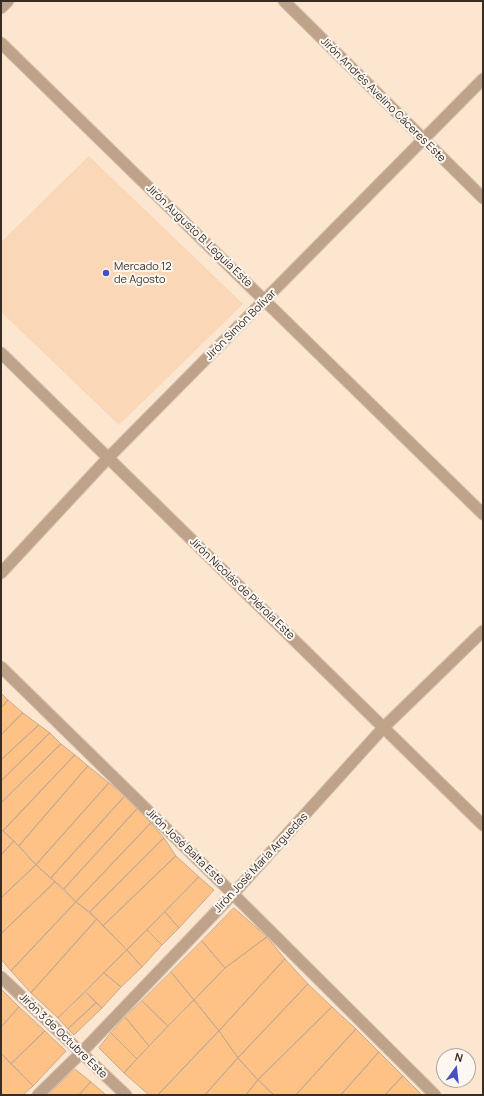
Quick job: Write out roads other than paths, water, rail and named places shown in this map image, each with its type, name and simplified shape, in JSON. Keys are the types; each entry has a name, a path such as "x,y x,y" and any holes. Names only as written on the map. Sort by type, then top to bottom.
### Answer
{"street":[{"path":"1,8 8,1"},
{"name":"Jirón Andrés Avelino Cáceres Este","path":"284,1 483,198"},
{"name":"Jirón Augusto B. Leguía Este","path":"1,43 483,514"},
{"name":"Jirón Simón Bolívar","path":"1,573 108,458 483,79"},
{"name":"Jirón Nicolás de Piérola Este","path":"1,353 483,825"},
{"name":"Jirón José María Arguedas","path":"38,1095 80,1054 233,894 384,727 483,631"},
{"name":"Jirón José Balta Este","path":"1,667 233,894 435,1095"},
{"name":"Jirón 3 de Octubre Este","path":"1,977 80,1054 126,1095"}],"place":[{"name":"Mercado 12 de Agosto","path":"106,273"}]}
